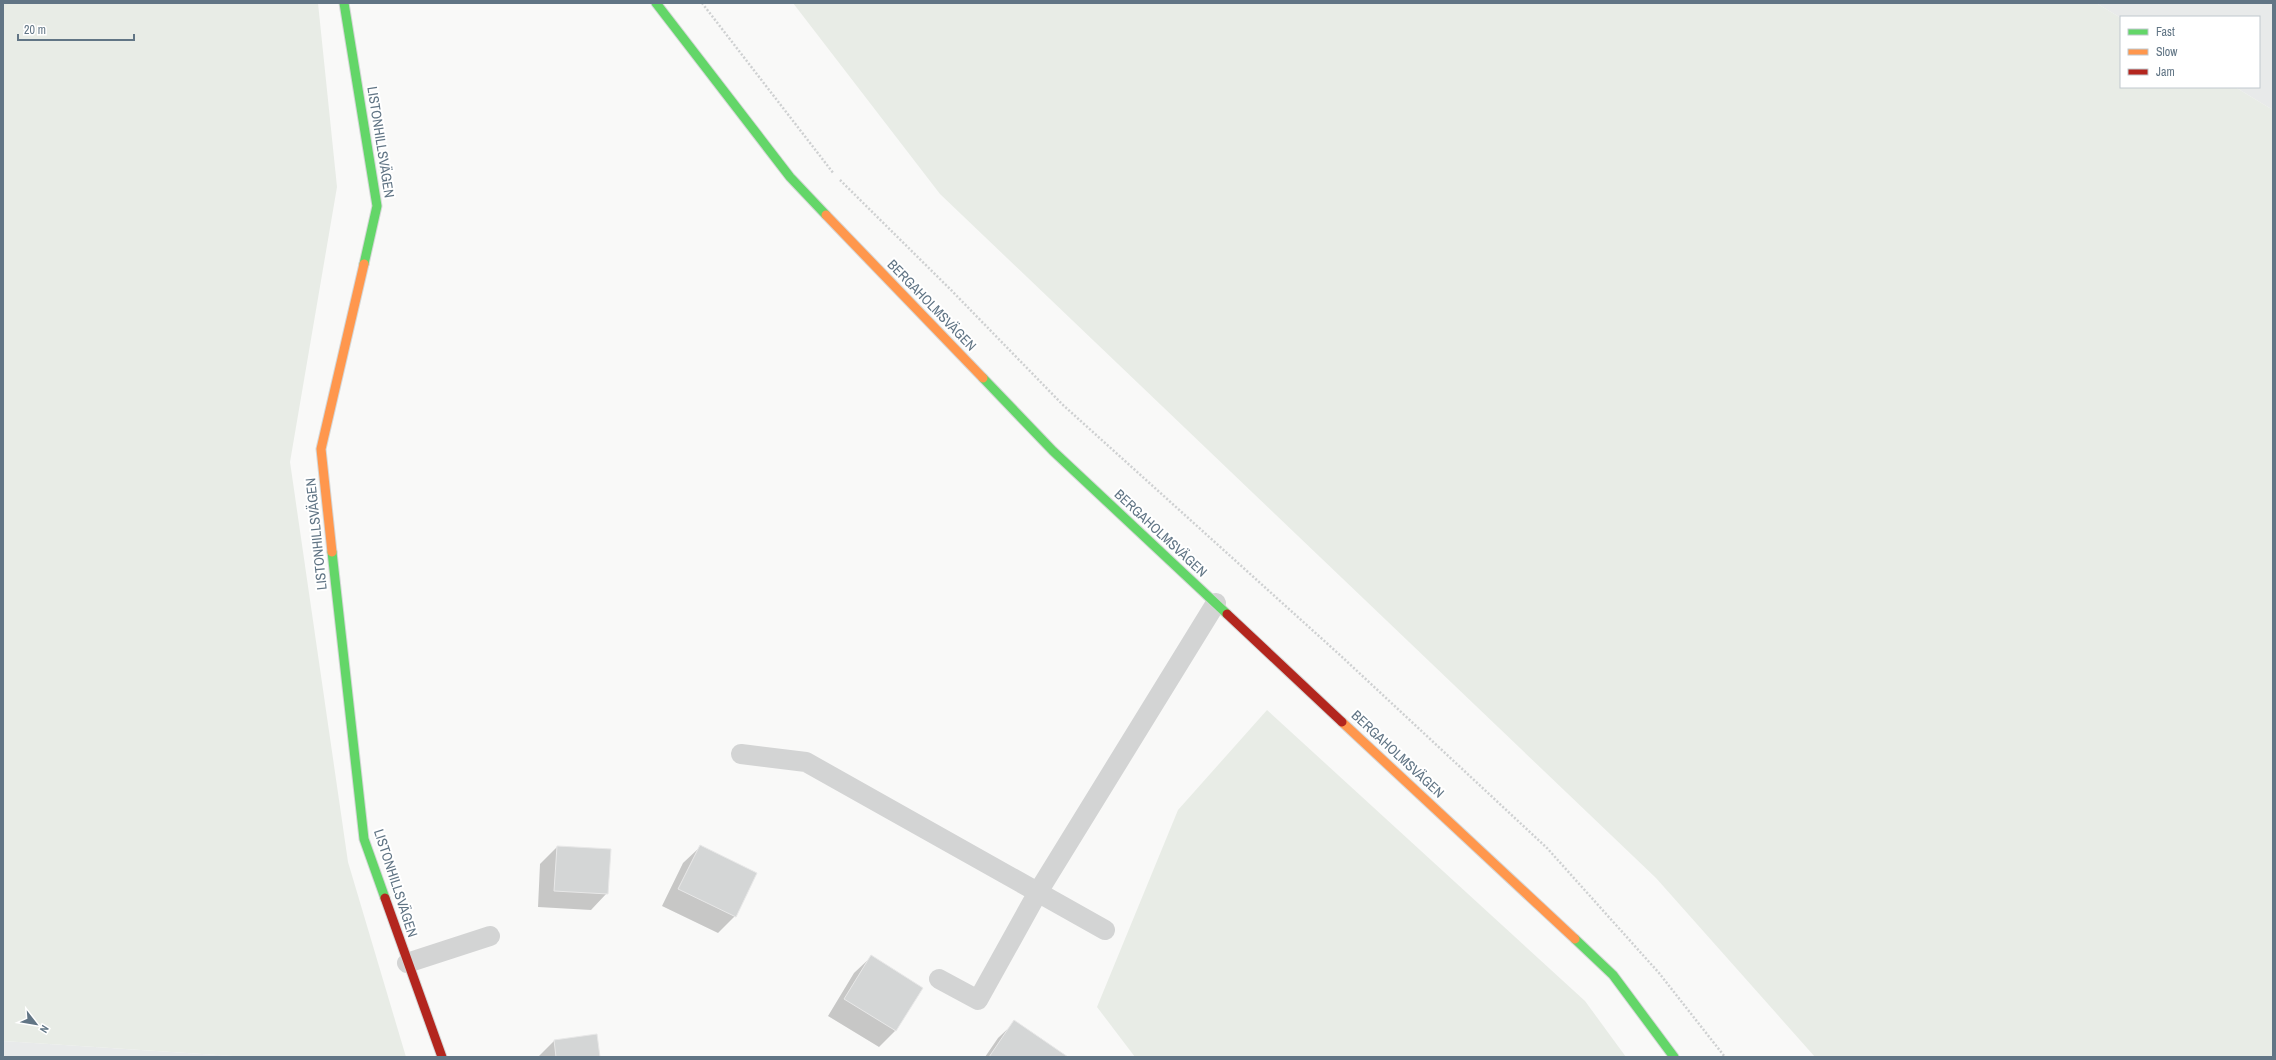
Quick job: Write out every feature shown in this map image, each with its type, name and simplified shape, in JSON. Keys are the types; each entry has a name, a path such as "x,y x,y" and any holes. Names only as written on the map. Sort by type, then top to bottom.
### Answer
{"main road":[{"name":"LISTONHILLSVÄGEN","path":"344,3 377,206 321,449 364,839 442,1057"},
{"name":"BERGAHOLMSVÄGEN","path":"656,3 790,177 1053,451 1613,974 1674,1057"}],"lane":[{"path":"939,979 978,1000 1038,892 1216,603"},
{"path":"741,754 806,762 1105,930"},
{"path":"407,962 490,936"}],"path":[{"path":"702,3 814,150 835,175 951,290 1063,405 1341,656 1547,848 1658,973 1725,1057"}],"shaded area":[{"path":"3,3 318,3 337,187 290,462 348,862 406,1057 248,1057 3,1041"},
{"path":"793,3 2096,3 2120,17 2120,88 2237,88 2273,110 2273,1057 1815,1057 1656,878 940,194"},
{"path":"2096,3 2273,3 2273,110 2237,88 2260,88 2260,16 2120,16 2120,17"},
{"path":"1267,710 1585,1001 1626,1057 1135,1057 1097,1007 1178,810"},
{"path":"3,1041 248,1057 3,1057"}],"building":[{"path":"700,845 757,873 736,917 678,889"},
{"path":"557,846 611,849 608,894 554,891"},
{"path":"871,955 923,988 896,1031 844,999"},
{"path":"1014,1020 1068,1057 989,1057"},
{"path":"597,1034 600,1057 556,1057 554,1040"}],"traffic: fast":[{"path":"344,3 377,206 364,264"},
{"path":"656,3 790,177 826,215"},
{"path":"983,378 1053,451 1227,614"},
{"path":"332,552 364,839 385,898"},
{"path":"1575,939 1613,975 1674,1057"}],"traffic: slow":[{"path":"826,215 983,378"},
{"path":"332,552 321,449 364,264"},
{"path":"1342,722 1575,939"}],"traffic: jam":[{"path":"1227,614 1342,722"},
{"path":"385,898 442,1057"}]}
